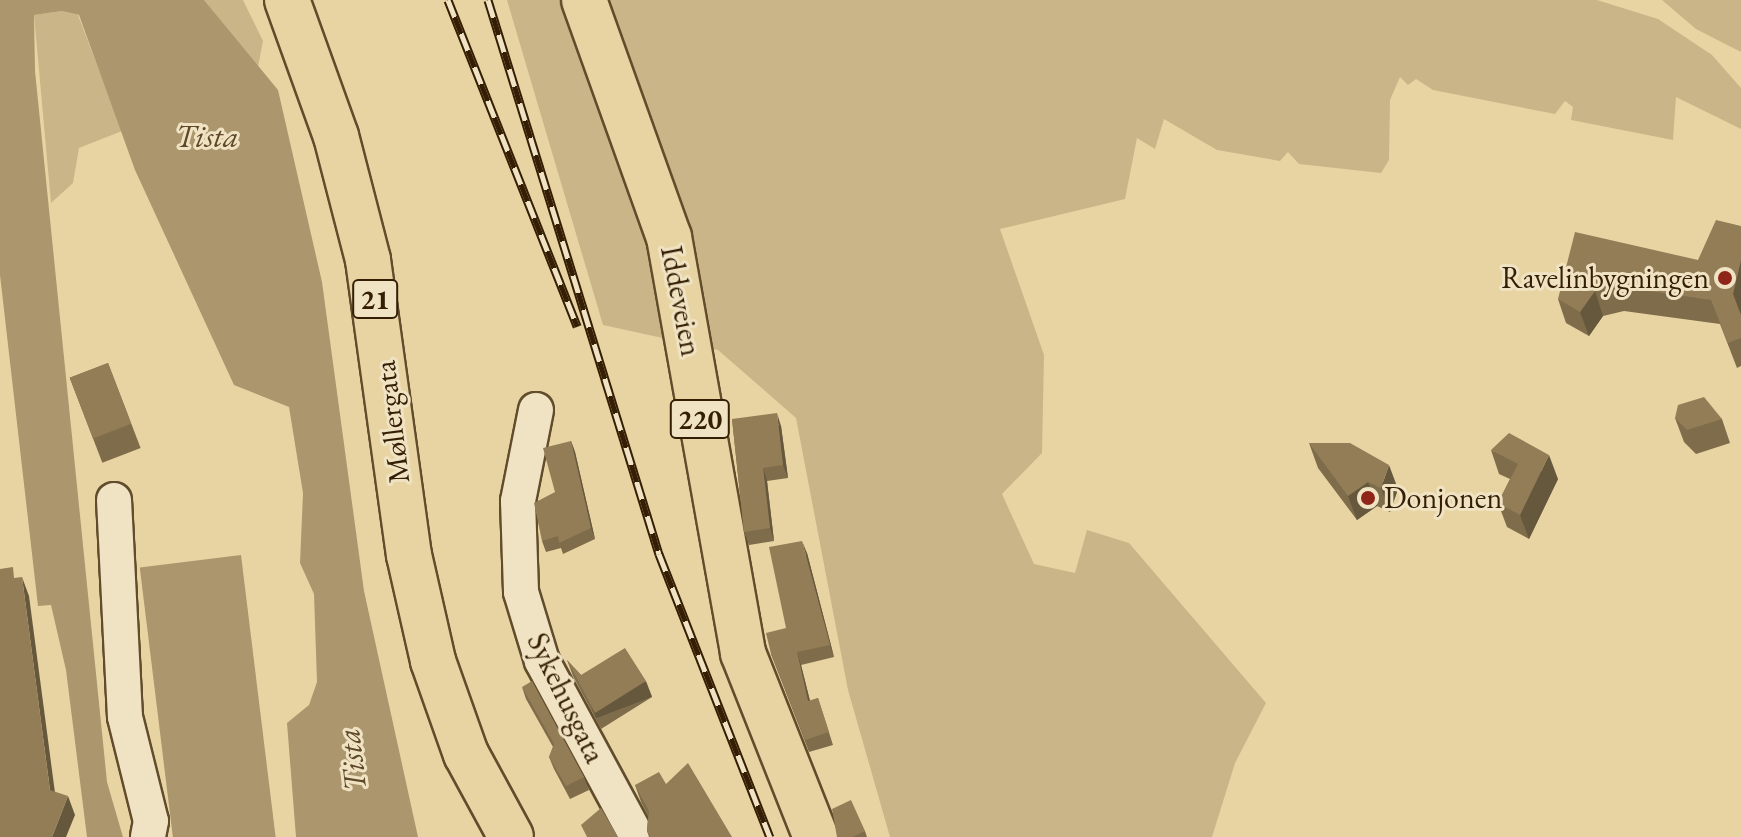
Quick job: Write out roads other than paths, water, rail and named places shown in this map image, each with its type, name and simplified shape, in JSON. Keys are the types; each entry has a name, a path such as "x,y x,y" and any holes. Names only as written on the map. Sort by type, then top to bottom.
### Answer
{"main road":[{"name":"Møllergata","path":"287,0 336,136 368,260 409,555 433,661 466,754 511,837"},
{"name":"Iddeveien","path":"584,0 669,237 743,653 816,837"}],"street":[{"name":"Sykehusgata","path":"536,410 518,501 521,592 542,661 637,837"},
{"path":"114,500 125,717 151,821 148,837"}],"water":[{"name":"Tista","path":"0,0 204,0 278,90 322,282 364,591 418,837 296,837 287,723 309,705 317,682 314,594 300,563 303,493 289,407 234,385 135,170 79,15 62,11 34,15 35,71 107,782 123,837 87,837 66,670 51,605 38,606 0,275"},
{"path":"241,555 276,837 173,837 140,567"}],"railway":[{"path":"448,0 577,326"},
{"path":"488,0 659,554 770,837"}],"place":[{"name":"Ravelinbygningen","path":"1725,278"},
{"name":"Donjonen","path":"1368,498"}]}
